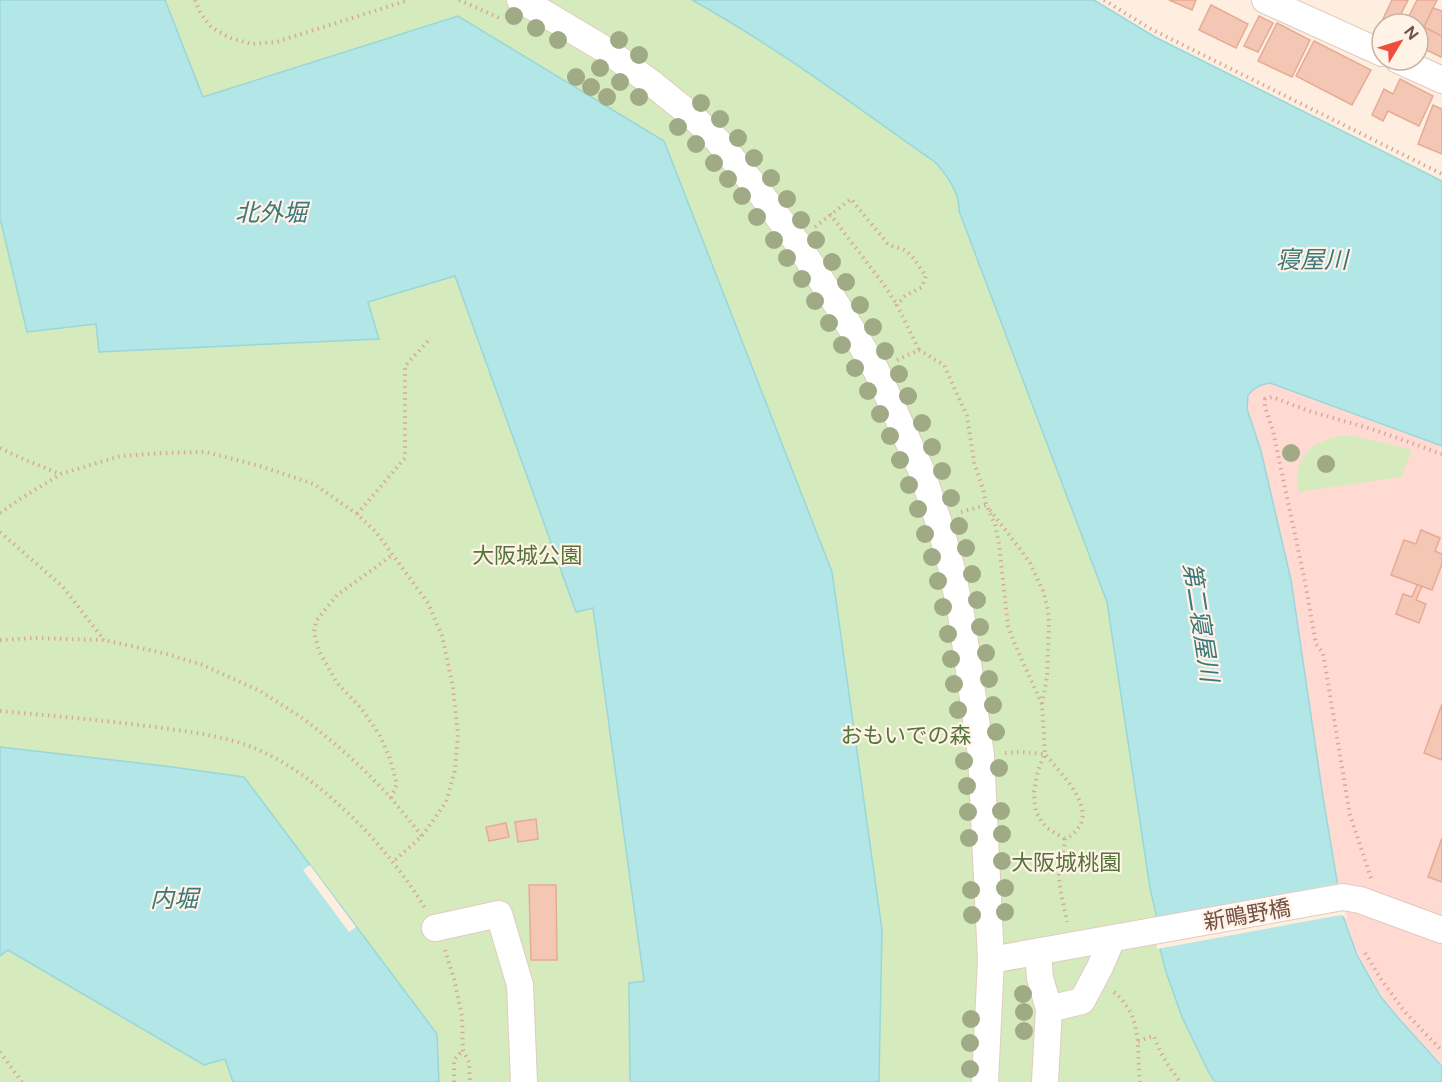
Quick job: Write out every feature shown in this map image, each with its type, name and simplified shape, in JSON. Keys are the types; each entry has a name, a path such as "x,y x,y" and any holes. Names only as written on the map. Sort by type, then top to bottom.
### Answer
{"street":[{"path":"1265,0 1370,48"},
{"path":"515,12 542,12 609,52 691,115 717,140 755,186 837,305 876,370 921,470 951,566 961,614 981,754 991,960 985,1082"},
{"path":"1424,72 1442,80"},
{"name":"新鴫野橋","path":"991,960 1343,897 1366,889 1442,930"},
{"path":"435,928 500,914 520,985 524,1082"},
{"path":"1049,1009 1082,1001 1100,967 1122,937"},
{"path":"1038,952 1040,978 1049,1009 1045,1082"}],"path":[{"path":"195,0 201,14 211,27 230,38 252,44 276,42 409,0"},
{"path":"459,0 515,12"},
{"path":"1104,0 1149,28 1442,174"},
{"path":"795,241 851,199 887,243 909,254 926,276 922,287 906,296 897,306"},
{"path":"830,214 884,285 919,350 944,364 968,416 974,462 999,544 1008,626 1042,704"},
{"path":"357,514 405,458 405,366 428,341"},
{"path":"896,360 919,350"},
{"path":"892,351 901,368"},
{"path":"1366,889 1350,815 1323,653 1316,644 1305,582 1265,399 1272,397 1442,454"},
{"path":"0,448 61,474"},
{"path":"0,513 61,474 121,456 206,452 260,466 314,484 357,514 376,532 428,603 442,636 453,687 458,735 455,770 446,802 422,836 393,862"},
{"path":"957,502 963,522"},
{"path":"960,512 986,504"},
{"path":"986,504 1030,563 1043,591 1048,610 1047,677 1042,704 1045,754 1038,770 1034,792 1036,812 1047,828 1065,839"},
{"path":"0,532 63,587 104,640"},
{"path":"391,798 397,784 389,756 379,734 361,708 337,683 320,651 314,632 316,621 337,595 393,554"},
{"path":"0,640 32,638 104,640 167,654 203,665 260,691 304,719 334,743 391,798 422,836"},
{"path":"0,711 120,722 204,734 242,744 274,758 310,782 360,825 393,862 429,915 446,952 454,979 462,1016 463,1050 469,1062 470,1082"},
{"path":"981,754 1020,752 1045,754 1067,779 1079,798 1082,811 1081,822 1078,829 1065,839 1059,872 1067,923"},
{"path":"1365,953 1404,1011 1442,1051"},
{"path":"1111,989 1131,1012 1138,1041 1140,1082"},
{"path":"1138,1041 1154,1036 1167,1065 1180,1082"},
{"path":"454,1082 454,1060 463,1050"},
{"path":"0,1052 22,1082"}],"shaded area":[{"path":"1270,383 1442,446 1442,1064 1382,996 1358,955 1344,915 1323,797 1291,580 1261,451 1247,409 1248,395 1261,385"}],"green space":[{"name":"大阪城公園","path":"0,0 692,0 785,57 935,162 955,191 959,211 1107,602 1150,888 1166,972 1182,1017 1215,1082 0,1082"},
{"path":"1340,436 1354,436 1412,450 1401,477 1298,492 1298,470 1305,454 1320,443"}],"water":[{"name":"北外堀","path":"0,0 165,0 203,97 458,16 664,141 832,572 882,930 879,1082 630,1082 629,983 644,981 593,608 576,612 455,276 368,302 379,339 99,352 96,324 27,332 0,218"},
{"path":"692,0 1094,0 1155,37 1442,181 1442,446 1270,383 1261,385 1248,395 1247,409 1261,451 1291,580 1343,916 1357,955 1381,997 1442,1066 1442,1082 1215,1082 1182,1017 1160,949 1107,602 959,211 955,191 935,162 785,57"},
{"name":"内堀","path":"0,747 244,777 437,1034 439,1082 233,1082 225,1059 204,1065 8,950 0,956"}],"pier":[{"path":"310,865 356,927 349,932 303,870"},
{"path":"1340,883 1347,918 1341,915 1157,949 1154,918"}],"building":[{"path":"1169,0 1196,0 1192,10"},
{"path":"1392,0 1408,0 1402,12 1386,12"},
{"path":"1417,0 1437,0 1430,15 1430,12 1411,12"},
{"path":"1211,5 1248,24 1236,48 1199,30"},
{"path":"1433,8 1442,11 1442,36 1430,30 1430,14"},
{"path":"1259,16 1273,23 1258,52 1244,46"},
{"path":"1277,23 1310,40 1292,77 1258,61"},
{"path":"1430,30 1442,36 1441,57 1430,52"},
{"path":"1314,41 1370,69 1352,105 1296,76"},
{"path":"1400,79 1433,96 1419,126 1388,111 1383,121 1372,115 1384,89 1393,94"},
{"path":"1433,105 1442,109 1442,154 1418,144"},
{"path":"1421,530 1440,538 1435,551 1442,554 1442,564 1432,590 1391,575 1404,540 1416,544"},
{"path":"1417,585 1422,586 1416,600 1426,604 1419,623 1396,614 1403,594 1412,597"},
{"path":"1442,704 1442,760 1424,753"},
{"path":"536,819 538,839 518,842 515,822"},
{"path":"506,823 509,837 489,841 486,827"},
{"path":"1442,838 1442,882 1428,877"},
{"path":"529,885 556,885 557,960 531,960"}],"water label":[{"name":"寝屋川","path":"1312,259"},
{"name":"第二寝屋川","path":"1201,622"}],"park label":[{"name":"おもいでの森","path":"906,735"},
{"name":"大阪城桃園","path":"1066,862"}]}
